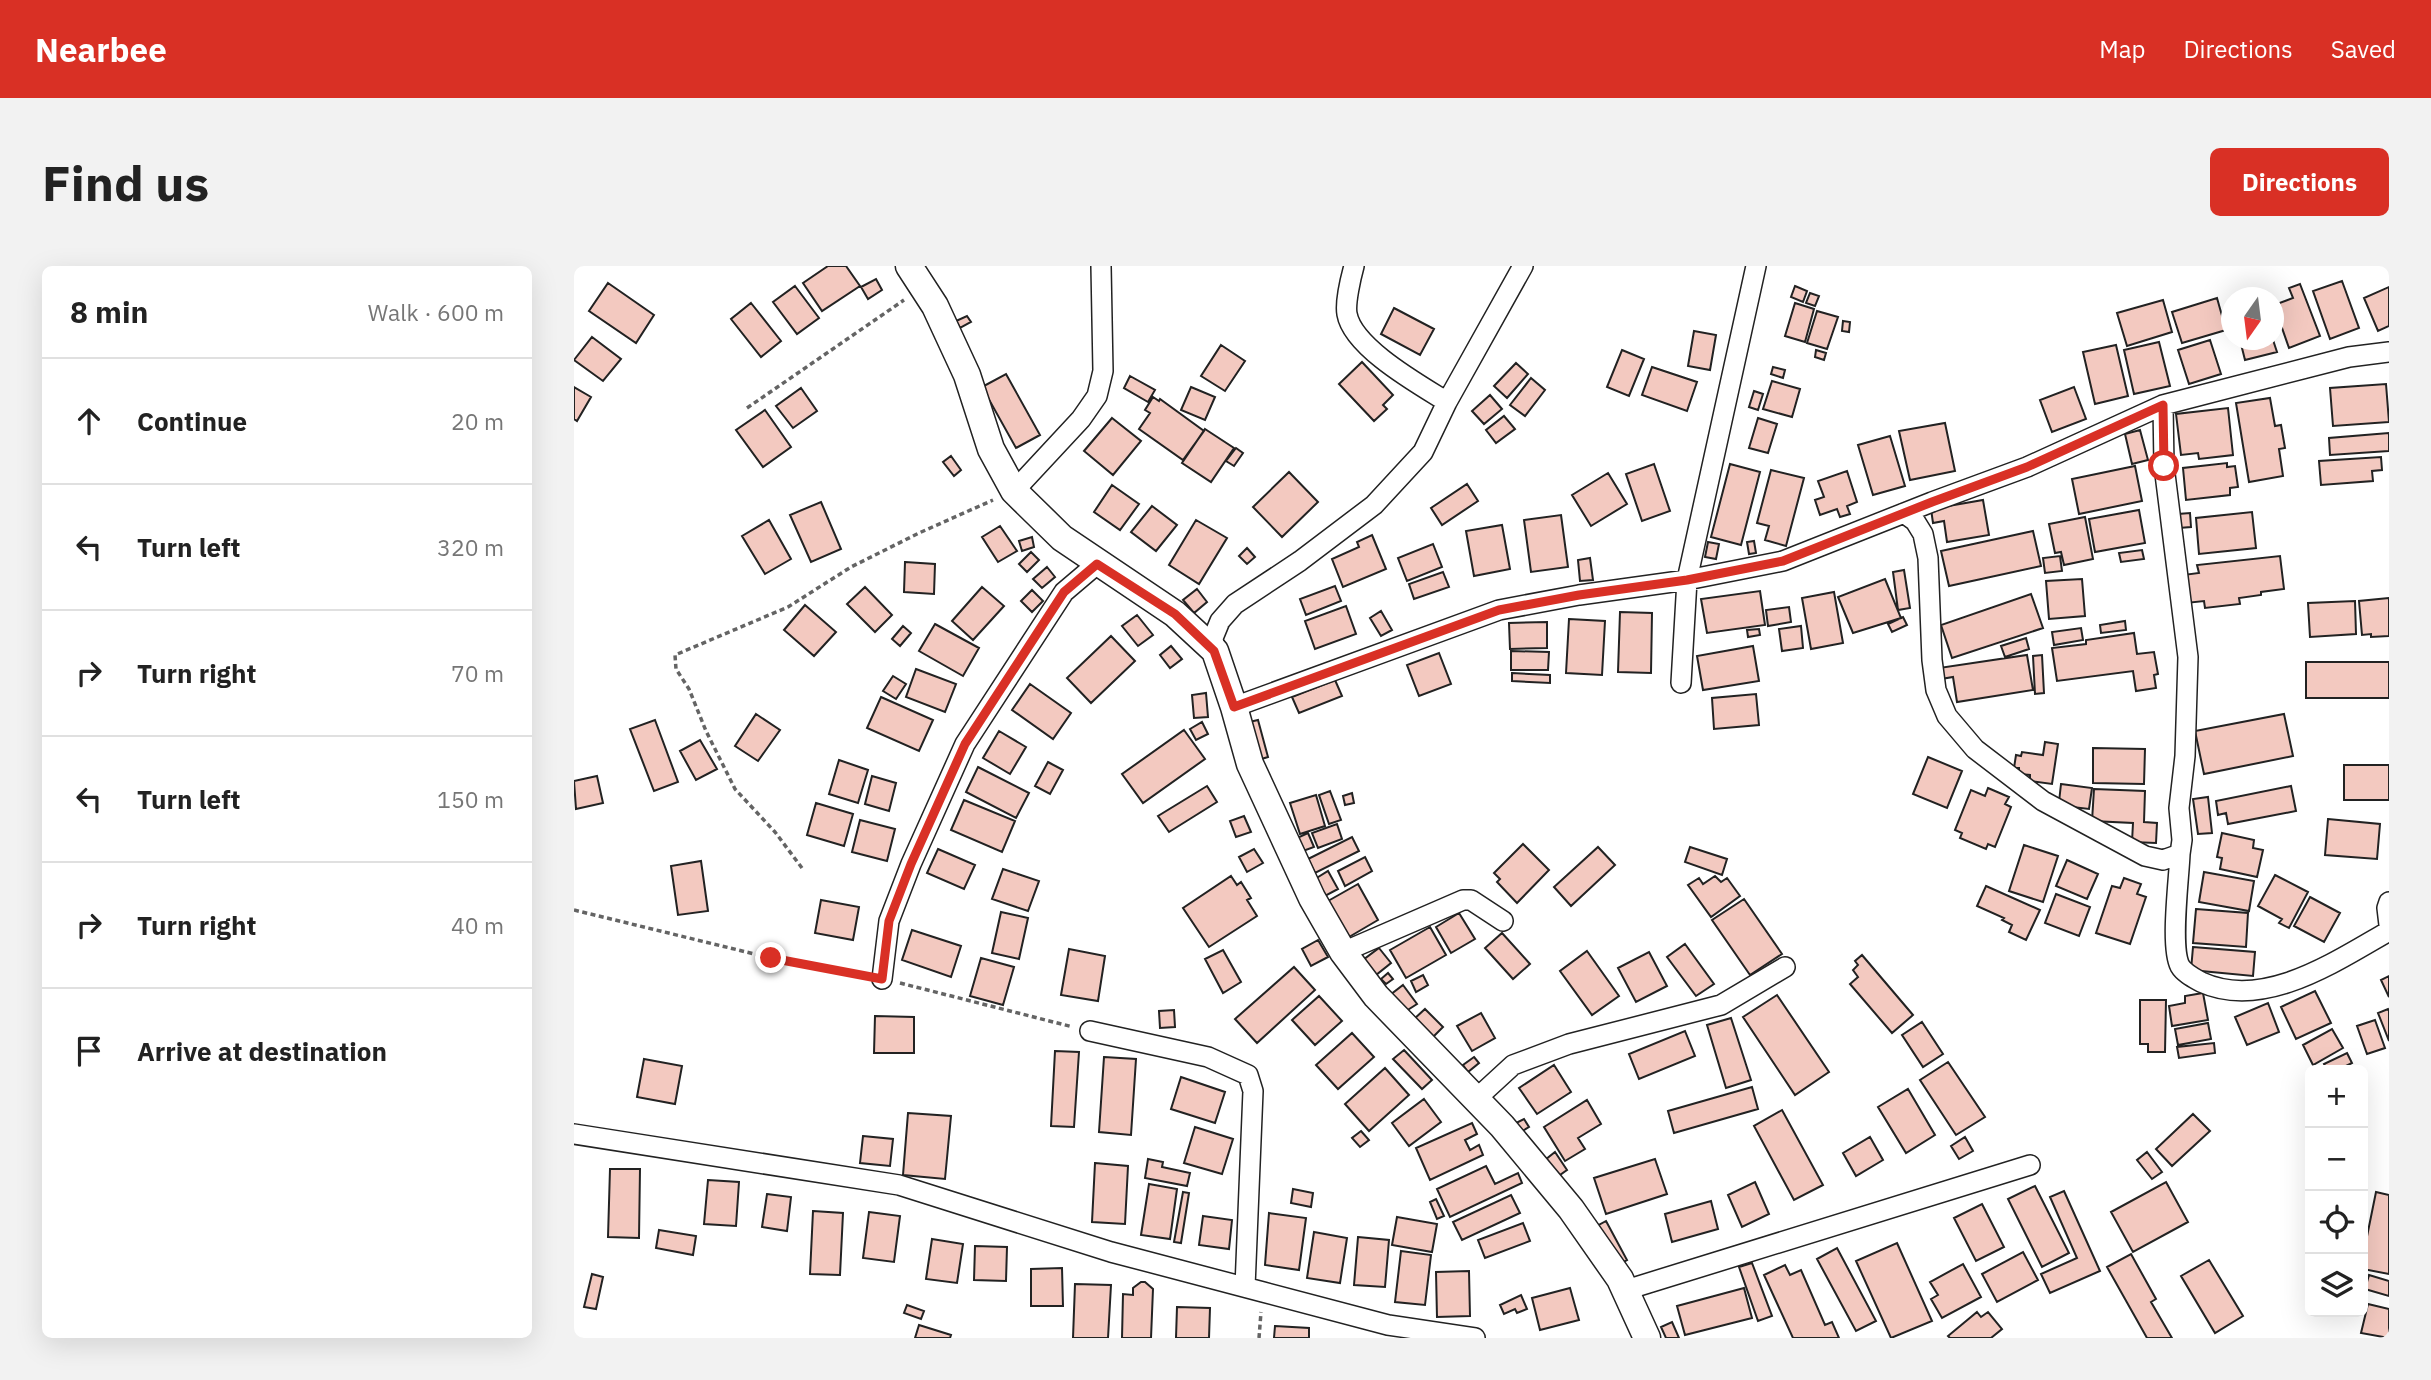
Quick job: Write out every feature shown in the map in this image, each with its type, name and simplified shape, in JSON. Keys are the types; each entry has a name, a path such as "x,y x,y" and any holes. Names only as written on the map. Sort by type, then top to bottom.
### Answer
{"street":[{"path":"1014,491 1081,419 1097,396 1103,371 1101,266"},
{"path":"1354,266 1347,314 1361,339 1380,357 1447,402"},
{"path":"1524,266 1447,402 1423,452 1374,505 1300,561 1235,604 1220,621 1213,638 1214,651 1250,764 1312,898 1343,952 1376,996 1502,1126 1571,1209 1626,1290 1647,1338"},
{"path":"1681,683 1687,580 1755,266"},
{"path":"916,276 935,306 967,375 991,449 1014,491 1062,538 1175,614 1214,651"},
{"path":"1234,707 1499,610 1579,595 1687,580 1783,561 2027,467 2163,405 2349,357 2389,352"},
{"path":"2163,405 2164,466 2188,657 2185,756 2179,808 2182,840 2175,948 2180,967 2192,978 2213,987 2249,990 2289,984 2389,931"},
{"path":"1903,513 1916,522 1923,534 1928,558 1932,660 1936,690 1947,716 1975,749 2043,801 2145,856 2163,860 2180,854"},
{"path":"882,979 889,921 911,864 965,744 1064,592 1097,564"},
{"path":"1343,952 1463,900 1472,900 1503,921"},
{"path":"2389,902 2389,925"},
{"path":"1476,1099 1513,1065 1569,1044 1689,1015 1721,1004 1785,967"},
{"path":"1090,1031 1208,1057 1248,1075 1253,1091 1254,1289"},
{"path":"574,1134 899,1185 1111,1252 1388,1325 1475,1338"},
{"path":"1626,1290 2030,1165"}],"path":[{"path":"747,408 916,276"},
{"path":"802,868 775,832 735,789 677,669 675,655 788,607 851,567 1014,491"},
{"path":"574,910 771,958 925,988 1090,1031"},
{"path":"1254,1289 1259,1338"}],"building":[{"path":"828,266 846,266 860,286 822,311 803,283"},
{"path":"876,279 882,290 868,299 861,287"},
{"path":"2342,281 2359,328 2330,339 2313,291"},
{"path":"608,283 654,315 636,343 589,311"},
{"path":"2300,284 2320,336 2289,348 2284,334 2284,301 2293,298 2289,288"},
{"path":"795,286 819,318 797,334 773,302"},
{"path":"1795,286 1807,291 1803,302 1791,297"},
{"path":"2389,287 2389,326 2378,331 2364,298"},
{"path":"1810,293 1819,296 1815,306 1806,303"},
{"path":"2217,298 2221,312 2221,331 2182,343 2172,312"},
{"path":"2163,300 2172,332 2127,346 2117,313"},
{"path":"751,303 781,341 761,357 731,319"},
{"path":"1795,303 1814,309 1805,342 1785,336"},
{"path":"1394,308 1434,329 1420,355 1381,334"},
{"path":"1817,311 1838,317 1827,349 1807,343"},
{"path":"967,316 971,322 960,328 956,321"},
{"path":"1843,321 1850,322 1849,332 1842,331"},
{"path":"1694,331 1716,335 1710,370 1688,366"},
{"path":"592,337 621,359 603,381 574,360"},
{"path":"2210,340 2221,374 2189,384 2178,350"},
{"path":"2159,342 2170,386 2134,394 2124,350"},
{"path":"1221,345 1245,361 1225,391 1201,376"},
{"path":"2116,345 2128,396 2095,404 2083,352"},
{"path":"1622,350 1644,359 1629,396 1607,387"},
{"path":"1816,350 1826,353 1824,360 1815,357"},
{"path":"2242,350 2277,352 2245,360"},
{"path":"1362,362 1393,395 1383,405 1387,409 1374,421 1339,384"},
{"path":"1516,363 1528,374 1507,398 1494,386"},
{"path":"1652,367 1697,382 1687,411 1642,395"},
{"path":"1773,367 1785,370 1783,378 1771,374"},
{"path":"1006,374 1040,435 1016,448 982,387"},
{"path":"1130,376 1155,390 1148,402 1124,388"},
{"path":"1531,378 1545,390 1525,416 1510,405"},
{"path":"1772,381 1800,389 1792,417 1763,409"},
{"path":"2386,384 2389,422 2333,426 2330,388"},
{"path":"574,387 591,397 577,421 574,419"},
{"path":"1191,387 1215,397 1205,420 1181,410"},
{"path":"2074,387 2086,419 2052,432 2040,400"},
{"path":"801,388 817,411 793,428 776,406"},
{"path":"1754,391 1763,394 1758,410 1749,407"},
{"path":"1490,395 1502,409 1484,424 1472,411"},
{"path":"1153,397 1159,401 1160,399 1204,431 1183,460 1139,429 1150,413 1145,410"},
{"path":"2270,398 2275,426 2281,425 2285,448 2279,449 2283,476 2249,482 2236,403"},
{"path":"2228,408 2233,455 2199,459 2198,453 2181,455 2176,414"},
{"path":"765,410 791,447 763,467 736,430"},
{"path":"1504,416 1515,429 1496,443 1486,430"},
{"path":"1112,418 1141,441 1113,475 1084,451"},
{"path":"1758,418 1777,424 1768,453 1749,448"},
{"path":"1945,423 1955,471 1910,480 1899,431"},
{"path":"1205,429 1234,448 1211,482 1182,463"},
{"path":"2140,430 2148,460 2132,464 2125,434"},
{"path":"2389,433 2389,451 2330,455 2329,438"},
{"path":"1890,436 1905,486 1873,495 1858,445"},
{"path":"1236,448 1243,453 1234,466 1226,461"},
{"path":"951,456 961,470 954,476 943,462"},
{"path":"2381,457 2382,470 2372,471 2373,481 2321,485 2319,461"},
{"path":"2227,463 2227,467 2235,466 2238,487 2230,488 2230,495 2186,500 2183,468"},
{"path":"1654,464 1670,511 1642,521 1626,474"},
{"path":"1730,464 1760,472 1741,545 1711,537"},
{"path":"2135,466 2142,501 2079,514 2072,479"},
{"path":"1771,470 1804,478 1786,546 1765,540 1769,526 1757,523"},
{"path":"1847,471 1857,502 1847,506 1850,514 1840,517 1837,509 1820,515 1815,500 1824,497 1818,481"},
{"path":"1289,472 1318,502 1282,537 1253,507"},
{"path":"1608,473 1627,504 1591,526 1572,495"},
{"path":"1467,484 1478,501 1442,525 1431,508"},
{"path":"1112,485 1139,504 1120,530 1094,512"},
{"path":"1983,500 1989,535 1947,542 1944,521 1933,523 1931,509"},
{"path":"821,502 841,549 811,562 790,515"},
{"path":"1152,506 1177,525 1156,551 1131,532"},
{"path":"2139,510 2145,543 2095,552 2089,519"},
{"path":"2252,512 2256,548 2199,554 2196,518"},
{"path":"2190,513 2191,527 2179,528 2178,514"},
{"path":"1561,515 1568,567 1531,572 1524,520"},
{"path":"2085,517 2093,559 2064,565 2061,552 2055,553 2049,524"},
{"path":"769,520 791,559 765,574 742,536"},
{"path":"1196,520 1227,538 1199,584 1169,565"},
{"path":"1502,525 1510,569 1474,576 1466,531"},
{"path":"1000,526 1017,551 998,562 982,537"},
{"path":"2033,531 2041,566 1949,586 1941,551"},
{"path":"1372,535 1386,569 1343,587 1332,559 1359,547 1357,542"},
{"path":"1032,537 1034,547 1022,551 1019,541"},
{"path":"1754,541 1756,553 1749,554 1747,542"},
{"path":"1708,542 1719,544 1716,559 1705,557"},
{"path":"1433,544 1442,567 1407,581 1398,558"},
{"path":"1247,548 1255,557 1247,564 1239,556"},
{"path":"2142,550 2144,559 2121,562 2119,553"},
{"path":"1031,552 1039,560 1027,572 1019,564"},
{"path":"2060,556 2062,571 2045,573 2043,558"},
{"path":"2280,556 2284,589 2239,598 2240,604 2205,608 2204,601 2186,603 2183,575 2199,573 2197,565"},
{"path":"1590,558 1593,580 1580,581 1578,560"},
{"path":"905,562 935,564 934,594 904,592"},
{"path":"1047,567 1055,577 1042,588 1033,579"},
{"path":"1904,570 1910,608 1898,610 1893,572"},
{"path":"1443,572 1449,587 1414,599 1409,584"},
{"path":"1885,579 1901,618 1853,633 1838,597"},
{"path":"2082,579 2085,616 2049,619 2046,581"},
{"path":"1335,586 1341,601 1306,615 1300,599"},
{"path":"865,587 892,615 875,632 847,604"},
{"path":"982,587 1004,606 973,640 952,621"},
{"path":"1197,589 1207,602 1194,613 1183,600"},
{"path":"1032,590 1043,601 1032,612 1021,601"},
{"path":"1760,591 1765,625 1707,633 1701,599"},
{"path":"1834,592 1843,643 1811,649 1802,598"},
{"path":"2031,594 2043,628 1952,658 1941,625"},
{"path":"2389,598 2389,636 2362,635 2359,601"},
{"path":"2355,601 2356,634 2310,637 2308,603"},
{"path":"805,605 836,632 814,656 784,630"},
{"path":"1346,606 1356,634 1315,649 1305,621"},
{"path":"1789,607 1791,622 1768,626 1766,610"},
{"path":"1381,611 1392,630 1381,636 1370,618"},
{"path":"1620,612 1652,613 1651,673 1618,672"},
{"path":"1137,615 1153,635 1138,646 1122,626"},
{"path":"1903,617 1907,625 1892,632 1888,624"},
{"path":"1569,619 1605,621 1602,675 1566,673"},
{"path":"2125,621 2126,630 2101,633 2100,625"},
{"path":"1547,622 1547,648 1510,649 1509,623"},
{"path":"935,624 979,648 963,676 919,651"},
{"path":"903,626 911,633 900,646 892,639"},
{"path":"1801,626 1803,648 1782,651 1779,629"},
{"path":"2081,628 2083,640 2054,645 2052,632"},
{"path":"1759,629 1760,635 1748,637 1747,630"},
{"path":"2134,633 2137,654 2154,652 2158,674 2154,675 2156,688 2136,691 2133,671 2057,681 2052,648 2086,644 2086,640"},
{"path":"1111,636 1135,661 1091,703 1067,678"},
{"path":"2026,638 2029,649 2005,657 2001,646"},
{"path":"1171,646 1182,659 1170,668 1160,655"},
{"path":"1753,646 1759,681 1703,690 1697,656"},
{"path":"1511,651 1549,652 1548,670 1511,670"},
{"path":"1439,653 1451,684 1419,696 1407,665"},
{"path":"2027,655 2033,690 1957,702 1953,677 1941,679 1939,668"},
{"path":"2042,655 2044,693 2035,694 2033,656"},
{"path":"2306,662 2389,662 2389,698 2306,698"},
{"path":"916,669 956,684 945,712 906,697"},
{"path":"1512,673 1550,675 1550,683 1512,681"},
{"path":"893,676 906,684 896,699 883,691"},
{"path":"1335,680 1342,696 1299,713 1292,697"},
{"path":"1030,684 1071,713 1053,739 1012,710"},
{"path":"1206,693 1208,717 1194,718 1192,695"},
{"path":"1756,694 1759,725 1714,729 1712,698"},
{"path":"881,697 933,720 919,751 867,728"},
{"path":"756,714 780,730 758,761 735,746"},
{"path":"2284,714 2293,756 2204,774 2195,731"},
{"path":"655,720 678,782 654,791 630,729"},
{"path":"1258,720 1268,757 1255,761 1245,723"},
{"path":"1202,722 1208,734 1196,740 1190,729"},
{"path":"1184,730 1205,759 1143,803 1122,774"},
{"path":"999,731 1026,747 1010,774 983,758"},
{"path":"700,740 717,769 696,780 680,751"},
{"path":"2045,742 2058,744 2052,784 2030,781 2030,775 2019,774 2019,768 2014,768 2016,755 2021,756 2022,752 2043,755"},
{"path":"2093,748 2145,749 2144,784 2093,783"},
{"path":"1928,757 1962,771 1947,808 1913,794"},
{"path":"839,760 868,770 858,803 829,794"},
{"path":"1048,762 1063,770 1050,794 1035,786"},
{"path":"2344,765 2389,765 2389,800 2344,800"},
{"path":"978,767 1029,793 1016,818 966,792"},
{"path":"597,776 603,803 576,809 574,781"},
{"path":"872,776 896,783 889,811 865,804"},
{"path":"2061,784 2092,788 2089,809 2064,806 2059,802"},
{"path":"1207,786 1217,802 1169,832 1158,816"},
{"path":"2291,786 2296,811 2228,824 2226,813 2218,815 2216,801"},
{"path":"1988,788 2009,797 2005,804 2011,807 1995,847 1988,844 1986,849 1960,838 1962,833 1955,830 1971,790 1985,796"},
{"path":"2094,789 2145,791 2144,822 2157,823 2156,843 2132,842 2133,823 2092,821"},
{"path":"1330,791 1341,820 1329,824 1319,795"},
{"path":"1352,793 1354,803 1345,805 1343,796"},
{"path":"1316,795 1325,826 1300,834 1290,803"},
{"path":"2208,797 2212,833 2198,834 2193,799"},
{"path":"964,800 1015,821 1002,852 951,830"},
{"path":"816,803 853,814 844,846 807,835"},
{"path":"1244,816 1251,832 1236,837 1230,821"},
{"path":"2328,819 2380,824 2377,859 2325,855"},
{"path":"860,820 895,829 887,861 852,852"},
{"path":"1337,824 1342,839 1318,848 1312,833"},
{"path":"1308,833 1314,847 1303,851 1297,838"},
{"path":"2222,833 2254,840 2253,848 2263,850 2257,877 2220,869 2222,858 2217,857"},
{"path":"1352,837 1359,851 1315,873 1308,859"},
{"path":"1523,844 1549,870 1517,903 1497,882 1500,879 1494,873"},
{"path":"2024,845 2058,856 2043,902 2009,891"},
{"path":"1598,847 1615,865 1571,906 1554,887"},
{"path":"1690,847 1727,859 1722,875 1685,862"},
{"path":"938,849 975,865 964,889 927,873"},
{"path":"1254,849 1263,863 1247,872 1239,857"},
{"path":"1365,857 1372,871 1345,886 1338,871"},
{"path":"2067,860 2098,874 2087,899 2056,886"},
{"path":"701,861 708,911 678,915 671,866"},
{"path":"1003,869 1039,881 1028,911 992,899"},
{"path":"1328,871 1338,889 1325,896 1315,879"},
{"path":"2204,872 2254,881 2249,911 2199,902"},
{"path":"2275,875 2308,892 2289,928 2279,923 2282,919 2258,906"},
{"path":"1231,876 1237,885 1241,882 1251,898 1247,900 1257,916 1209,947 1183,908"},
{"path":"1715,876 1721,882 1727,878 1740,896 1711,917 1688,885 1699,878 1703,884"},
{"path":"2124,878 2141,884 2137,894 2146,897 2130,944 2096,933 2112,886 2120,888"},
{"path":"1358,884 1378,920 1349,937 1328,901"},
{"path":"1986,886 2040,910 2026,940 2009,932 2012,925 2002,920 2004,918 1977,906"},
{"path":"2056,894 2090,907 2079,936 2045,923"},
{"path":"2310,897 2340,913 2324,942 2294,926"},
{"path":"1744,899 1782,954 1750,975 1712,920"},
{"path":"821,900 859,907 853,940 815,933"},
{"path":"2196,909 2248,913 2246,947 2193,943"},
{"path":"1001,912 1028,918 1019,959 992,953"},
{"path":"1459,913 1475,939 1451,953 1436,927"},
{"path":"1430,927 1446,955 1406,978 1390,950"},
{"path":"912,930 961,946 951,977 902,960"},
{"path":"1502,933 1530,964 1513,979 1485,948"},
{"path":"1318,940 1328,957 1311,966 1302,949"},
{"path":"1685,944 1714,984 1696,996 1667,957"},
{"path":"2193,947 2255,952 2253,976 2191,970"},
{"path":"1379,948 1391,963 1376,975 1363,960"},
{"path":"1069,949 1105,956 1098,1001 1061,995"},
{"path":"1223,950 1241,982 1223,993 1205,959"},
{"path":"1587,951 1619,996 1592,1015 1560,971"},
{"path":"1649,952 1667,986 1636,1002 1618,968"},
{"path":"1862,955 1913,1015 1892,1033 1850,984 1858,977 1853,970 1858,965 1855,961"},
{"path":"981,958 1014,967 1003,1005 970,996"},
{"path":"1294,967 1315,990 1257,1043 1235,1019"},
{"path":"1388,973 1393,979 1386,984 1381,979"},
{"path":"1423,975 1428,985 1416,992 1411,981"},
{"path":"2389,976 2389,997 2381,980"},
{"path":"1403,985 1417,1004 1403,1013 1390,995"},
{"path":"2315,991 2331,1023 2296,1039 2281,1007"},
{"path":"2203,993 2208,1020 2172,1026 2169,1006 2185,1003 2185,996"},
{"path":"1777,995 1829,1072 1795,1095 1743,1017"},
{"path":"1319,996 1342,1021 1315,1045 1292,1020"},
{"path":"2140,1000 2166,1000 2165,1052 2148,1052 2148,1044 2140,1044"},
{"path":"2268,1003 2279,1032 2247,1045 2235,1017"},
{"path":"1425,1009 1443,1027 1431,1039 1413,1020"},
{"path":"2388,1009 2389,1011 2389,1041 2378,1013"},
{"path":"1174,1010 1175,1027 1160,1028 1159,1011"},
{"path":"1481,1013 1495,1038 1472,1051 1457,1026"},
{"path":"875,1016 914,1017 914,1053 874,1053"},
{"path":"1731,1018 1751,1080 1726,1088 1707,1025"},
{"path":"2375,1020 2385,1048 2367,1054 2357,1026"},
{"path":"1922,1022 1943,1054 1923,1067 1902,1035"},
{"path":"2208,1023 2211,1039 2178,1045 2175,1029"},
{"path":"2332,1029 2343,1048 2313,1065 2303,1045"},
{"path":"1685,1031 1695,1056 1639,1079 1629,1054"},
{"path":"1352,1033 1374,1057 1338,1089 1316,1065"},
{"path":"2214,1043 2215,1053 2179,1058 2177,1047"},
{"path":"1404,1050 1432,1080 1422,1089 1393,1059"},
{"path":"1055,1051 1079,1052 1074,1127 1051,1126"},
{"path":"2347,1053 2352,1063 2348,1065 2324,1064"},
{"path":"1104,1057 1136,1059 1131,1135 1099,1132"},
{"path":"1474,1057 1479,1063 1468,1072 1463,1065"},
{"path":"644,1059 682,1066 675,1104 637,1097"},
{"path":"1948,1062 1985,1117 1956,1135 1920,1080"},
{"path":"1554,1065 1571,1092 1537,1114 1519,1088"},
{"path":"1385,1068 1409,1095 1369,1131 1345,1104"},
{"path":"1181,1077 1225,1092 1215,1123 1171,1109"},
{"path":"1752,1087 1758,1109 1674,1133 1668,1111"},
{"path":"1908,1089 1935,1135 1906,1153 1878,1107"},
{"path":"1424,1099 1441,1122 1409,1146 1392,1123"},
{"path":"1587,1100 1601,1124 1578,1138 1585,1149 1565,1161 1544,1127"},
{"path":"1782,1110 1823,1185 1794,1200 1754,1126"},
{"path":"908,1113 951,1116 945,1179 903,1175"},
{"path":"2193,1114 2210,1131 2172,1166 2156,1149"},
{"path":"1524,1119 1529,1127 1519,1133 1514,1124"},
{"path":"1472,1123 1477,1134 1465,1140 1470,1150 1479,1145 1483,1155 1430,1180 1416,1148"},
{"path":"1195,1127 1233,1139 1222,1174 1184,1163"},
{"path":"1361,1131 1369,1140 1360,1147 1352,1138"},
{"path":"863,1136 893,1139 890,1166 860,1163"},
{"path":"1870,1137 1883,1160 1856,1176 1843,1153"},
{"path":"1965,1137 1973,1151 1959,1159 1951,1146"},
{"path":"1555,1152 1567,1170 1557,1177 1545,1160"},
{"path":"2147,1152 2162,1172 2152,1179 2137,1160"},
{"path":"1148,1159 1163,1162 1162,1167 1190,1173 1187,1186 1145,1178"},
{"path":"1655,1159 1667,1194 1606,1214 1594,1178"},
{"path":"1095,1163 1128,1166 1125,1224 1092,1222"},
{"path":"1486,1166 1495,1184 1518,1173 1522,1183 1450,1217 1437,1189"},
{"path":"610,1169 640,1169 639,1238 608,1237"},
{"path":"708,1180 739,1182 736,1226 704,1224"},
{"path":"1755,1182 1769,1214 1742,1227 1728,1195"},
{"path":"2166,1182 2188,1222 2133,1252 2111,1212"},
{"path":"1149,1184 1177,1189 1170,1239 1141,1235"},
{"path":"2035,1186 2069,1253 2042,1267 2008,1199"},
{"path":"1293,1189 1313,1193 1311,1207 1291,1203"},
{"path":"2064,1191 2100,1271 2050,1293 2041,1274 2077,1258 2050,1197"},
{"path":"1183,1192 1189,1193 1181,1243 1174,1242"},
{"path":"2376,1192 2389,1195 2389,1274 2368,1270 2368,1231"},
{"path":"767,1194 791,1197 787,1231 762,1227"},
{"path":"1511,1195 1520,1213 1462,1240 1453,1222"},
{"path":"1436,1199 1444,1216 1437,1219 1430,1202"},
{"path":"1711,1201 1718,1229 1672,1242 1665,1214"},
{"path":"1982,1204 2004,1247 1976,1261 1954,1218"},
{"path":"813,1211 843,1213 840,1275 810,1274"},
{"path":"869,1212 900,1216 894,1262 863,1258"},
{"path":"1269,1213 1306,1218 1299,1270 1265,1265"},
{"path":"1203,1216 1232,1220 1229,1249 1199,1245"},
{"path":"1397,1217 1437,1224 1432,1252 1392,1245"},
{"path":"1606,1221 1627,1260 1618,1265 1597,1226"},
{"path":"1523,1223 1530,1241 1485,1258 1478,1240"},
{"path":"659,1230 696,1236 693,1255 656,1248"},
{"path":"1314,1232 1347,1238 1340,1283 1307,1278"},
{"path":"1358,1237 1389,1240 1385,1287 1354,1285"},
{"path":"932,1239 963,1244 957,1283 926,1279"},
{"path":"1897,1243 1932,1321 1891,1338 1856,1261"},
{"path":"975,1246 1007,1247 1006,1281 974,1280"},
{"path":"1837,1248 1876,1321 1856,1331 1817,1259"},
{"path":"1401,1251 1431,1255 1425,1305 1395,1302"},
{"path":"2023,1252 2038,1280 1997,1302 1982,1274"},
{"path":"2131,1254 2156,1299 2151,1302 2172,1338 2147,1338 2107,1267"},
{"path":"2209,1260 2243,1316 2215,1333 2181,1276"},
{"path":"1752,1263 1772,1316 1758,1321 1739,1267"},
{"path":"1963,1264 1981,1297 1942,1318 1931,1299 1938,1295 1930,1282"},
{"path":"1785,1265 1790,1275 1801,1270 1825,1325 1832,1322 1839,1338 1793,1338 1764,1275"},
{"path":"1062,1268 1063,1306 1031,1306 1031,1269"},
{"path":"1469,1271 1470,1316 1437,1317 1436,1272"},
{"path":"592,1274 603,1277 596,1309 584,1307"},
{"path":"2369,1275 2389,1281 2389,1296 2368,1290"},
{"path":"1141,1282 1153,1289 1151,1338 1122,1338 1123,1294 1133,1295 1133,1288"},
{"path":"1075,1284 1111,1285 1108,1338 1073,1338"},
{"path":"1570,1288 1579,1320 1540,1330 1532,1298"},
{"path":"1744,1288 1752,1318 1685,1335 1677,1306"},
{"path":"1521,1295 1527,1309 1517,1313 1515,1309 1504,1314 1500,1305"},
{"path":"2368,1304 2389,1309 2389,1338 2361,1333 2365,1317 2368,1317"},
{"path":"907,1305 924,1311 921,1319 904,1313"},
{"path":"1177,1307 1210,1308 1209,1338 1176,1338"},
{"path":"1977,1312 1981,1317 1988,1312 2002,1329 1991,1338 1948,1336"},
{"path":"1672,1322 1679,1338 1666,1338 1661,1327"},
{"path":"919,1325 951,1335 950,1338 915,1338"},
{"path":"1275,1326 1309,1328 1309,1338 1274,1338"}],"route":[{"path":"771,958 882,979 889,921 911,864 965,744 1064,592 1097,564 1175,614 1214,651 1234,707 1499,610 1579,595 1687,580 1783,561 2027,467 2163,405 2164,466"}]}
